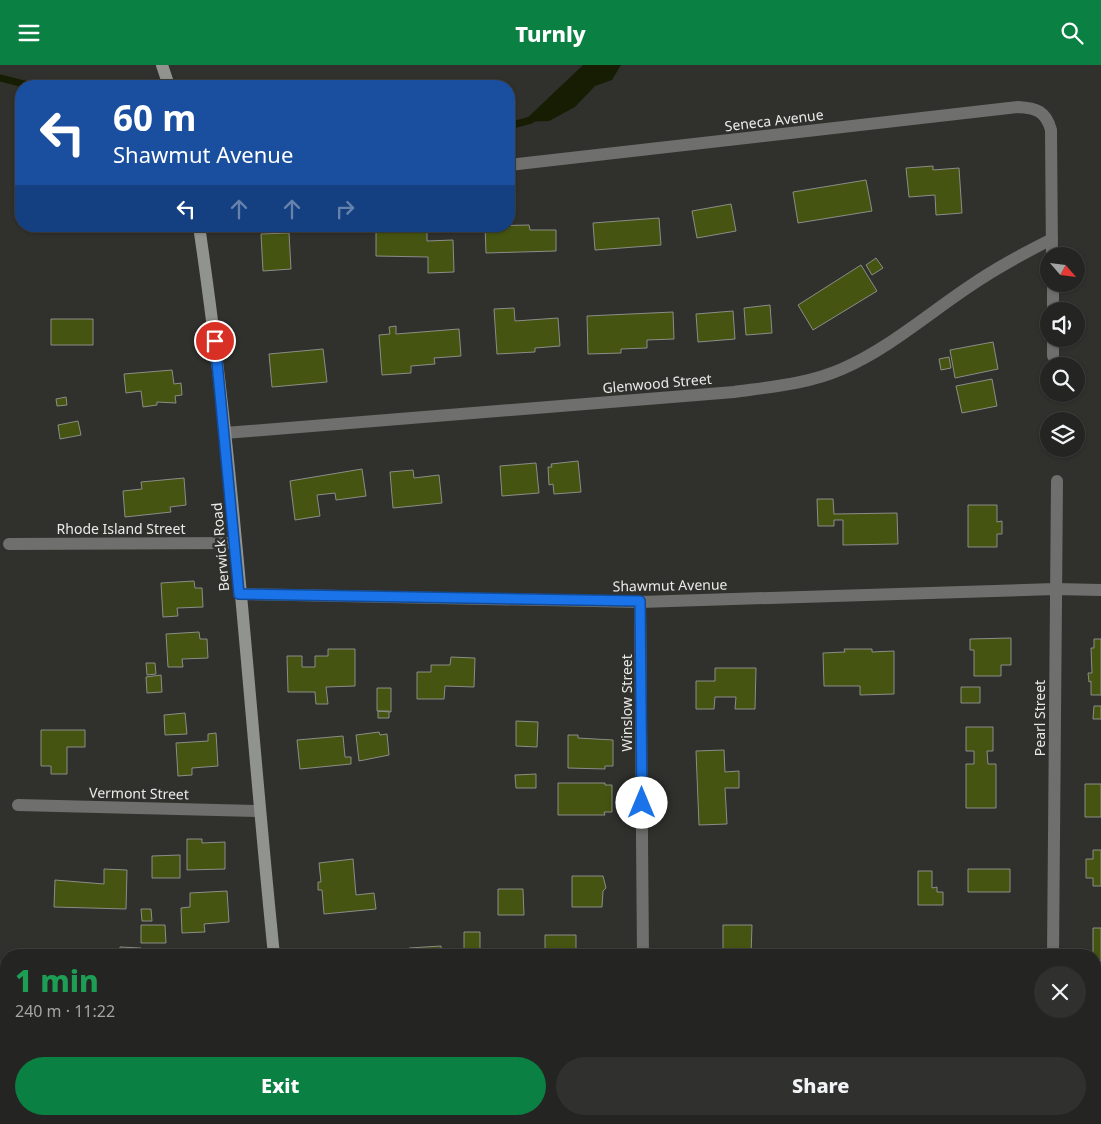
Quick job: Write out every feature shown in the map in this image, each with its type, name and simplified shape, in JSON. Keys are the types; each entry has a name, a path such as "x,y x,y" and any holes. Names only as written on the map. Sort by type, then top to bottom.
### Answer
{"street":[{"path":"162,65 166,80"},
{"name":"Seneca Avenue","path":"515,164 1018,107 1033,107 1042,111 1048,119 1051,130 1052,239"},
{"name":"Berwick Road","path":"200,232 211,305 225,433 273,949"},
{"path":"1052,239 1052,247"},
{"name":"Glenwood Street","path":"225,433 724,393 790,385 841,369 882,347 970,286 1018,256 1052,239"},
{"path":"1053,347 1053,356"},
{"name":"Pearl Street","path":"1053,949 1057,481"},
{"name":"Rhode Island Street","path":"8,544 235,543"},
{"name":"Shawmut Avenue","path":"239,594 640,601 1055,589 1101,590"},
{"name":"Winslow Street","path":"640,601 643,949"},
{"name":"Vermont Street","path":"18,805 260,811"}],"shaded area":[{"path":"583,65 621,65 612,80 595,86 575,107 549,121 523,122"}],"building":[{"path":"933,166 933,170 959,168 962,213 936,215 935,195 909,197 906,168"},
{"path":"866,180 872,211 798,223 793,192"},
{"path":"731,204 736,231 697,238 692,211"},
{"path":"659,218 661,245 595,250 593,223"},
{"path":"515,225 529,225 530,230 556,230 556,251 486,253 485,232 515,232"},
{"path":"376,232 427,232 427,241 453,240 454,272 428,273 428,257 376,256"},
{"path":"289,233 291,269 263,271 261,234"},
{"path":"876,258 883,268 872,275 866,265"},
{"path":"861,265 877,291 813,330 798,305"},
{"path":"770,305 772,333 746,335 744,308"},
{"path":"514,308 515,321 558,318 560,346 535,348 535,352 497,354 494,309"},
{"path":"733,311 735,339 698,342 696,314"},
{"path":"673,312 674,339 647,340 647,348 621,349 621,353 588,354 587,316"},
{"path":"51,319 93,319 93,345 51,345"},
{"path":"396,326 396,334 459,329 461,356 434,358 435,364 411,366 411,373 382,375 379,335 390,334 389,327"},
{"path":"993,342 998,369 955,378 950,350"},
{"path":"323,349 327,382 272,387 269,354"},
{"path":"949,357 951,368 941,370 939,359"},
{"path":"172,370 174,384 181,383 182,395 175,396 176,403 157,402 157,405 143,407 141,391 126,393 124,374"},
{"path":"992,379 997,406 962,413 956,386"},
{"path":"66,397 67,405 57,406 56,399"},
{"path":"78,421 81,435 60,439 58,425"},
{"path":"578,461 581,492 554,494 553,484 549,485 548,467 552,467 551,464"},
{"path":"536,463 539,493 502,496 500,466"},
{"path":"362,469 366,496 336,500 335,493 317,495 320,516 295,520 290,481"},
{"path":"413,470 414,478 439,475 442,503 393,508 390,472"},
{"path":"184,478 186,505 170,507 171,512 125,517 123,491 142,489 141,482"},
{"path":"817,499 833,499 834,514 897,513 898,544 843,545 843,520 834,520 834,526 818,526"},
{"path":"968,505 997,505 997,522 1002,521 1002,534 997,534 997,547 968,547"},
{"path":"194,581 195,588 202,588 203,607 177,608 178,616 163,617 161,583"},
{"path":"199,632 200,639 207,639 208,658 182,659 183,667 168,667 166,634"},
{"path":"1011,638 1011,665 1001,665 1001,676 974,676 974,650 970,650 970,639"},
{"path":"1094,639 1101,639 1101,695 1091,695 1091,681 1089,682 1088,673 1092,673 1091,648 1094,648"},
{"path":"328,649 355,649 355,686 326,687 328,704 316,704 315,692 288,692 287,656 302,656 302,667 315,667 315,656 328,656"},
{"path":"844,649 872,649 872,652 894,651 894,694 860,695 860,686 824,686 823,653 845,652"},
{"path":"451,657 475,658 474,687 445,686 444,699 417,699 417,672 431,672 431,665 450,665"},
{"path":"146,663 155,663 156,674 147,675"},
{"path":"715,668 756,668 755,709 735,709 736,697 715,697 714,709 696,709 696,681 715,681"},
{"path":"161,675 162,692 147,693 146,677"},
{"path":"961,687 980,687 980,703 961,703"},
{"path":"377,688 391,688 391,712 377,711"},
{"path":"1094,706 1101,706 1101,719 1093,719"},
{"path":"378,711 389,711 389,718 378,718"},
{"path":"185,713 187,734 165,735 164,715"},
{"path":"516,721 538,722 537,747 516,746"},
{"path":"966,727 993,727 993,751 987,751 988,764 996,764 996,808 966,808 966,764 974,764 974,751 966,751"},
{"path":"41,730 85,730 85,747 67,747 67,774 51,774 51,766 41,766"},
{"path":"379,732 380,735 387,734 389,755 359,761 356,735"},
{"path":"216,733 218,766 192,768 192,775 178,776 176,743 208,741 208,734"},
{"path":"568,735 578,735 578,738 613,740 613,766 605,766 605,769 568,768"},
{"path":"343,736 345,757 351,757 351,764 300,769 297,740"},
{"path":"724,750 725,772 739,771 739,788 725,788 727,824 699,825 696,751"},
{"path":"536,774 536,788 516,788 515,775"},
{"path":"558,783 605,783 605,785 612,785 612,812 604,812 605,815 558,815"},
{"path":"1085,784 1101,784 1101,817 1085,817"},
{"path":"187,839 202,839 202,843 225,842 225,869 187,870"},
{"path":"1093,850 1101,850 1101,886 1093,886 1093,878 1086,878 1086,859 1093,859"},
{"path":"180,855 180,878 152,878 152,856"},
{"path":"353,859 356,895 374,893 376,909 324,914 322,890 318,890 318,882 321,882 319,863"},
{"path":"104,869 127,870 126,909 54,907 55,880 104,884"},
{"path":"968,869 1010,869 1010,892 968,892"},
{"path":"918,871 932,871 932,888 937,887 937,892 943,892 943,905 918,905"},
{"path":"572,876 603,876 606,888 603,891 602,907 572,907"},
{"path":"498,889 523,889 524,915 498,915"},
{"path":"227,891 229,922 204,924 205,932 182,933 181,908 190,907 190,893"},
{"path":"141,909 151,909 152,921 142,921"},
{"path":"141,925 165,925 166,943 141,943"},
{"path":"723,925 752,925 751,949 723,949"},
{"path":"1093,928 1101,928 1101,949 1093,949"},
{"path":"464,932 480,932 480,949 464,949"},
{"path":"545,935 576,935 576,949 545,949"},
{"path":"441,946 441,949 409,949"},
{"path":"120,947 141,948 141,949 120,949"}],"waterway":[{"path":"0,78 15,82"},
{"path":"515,124 531,120"}],"route":[{"path":"215,341 239,594 640,601 642,803"}]}
